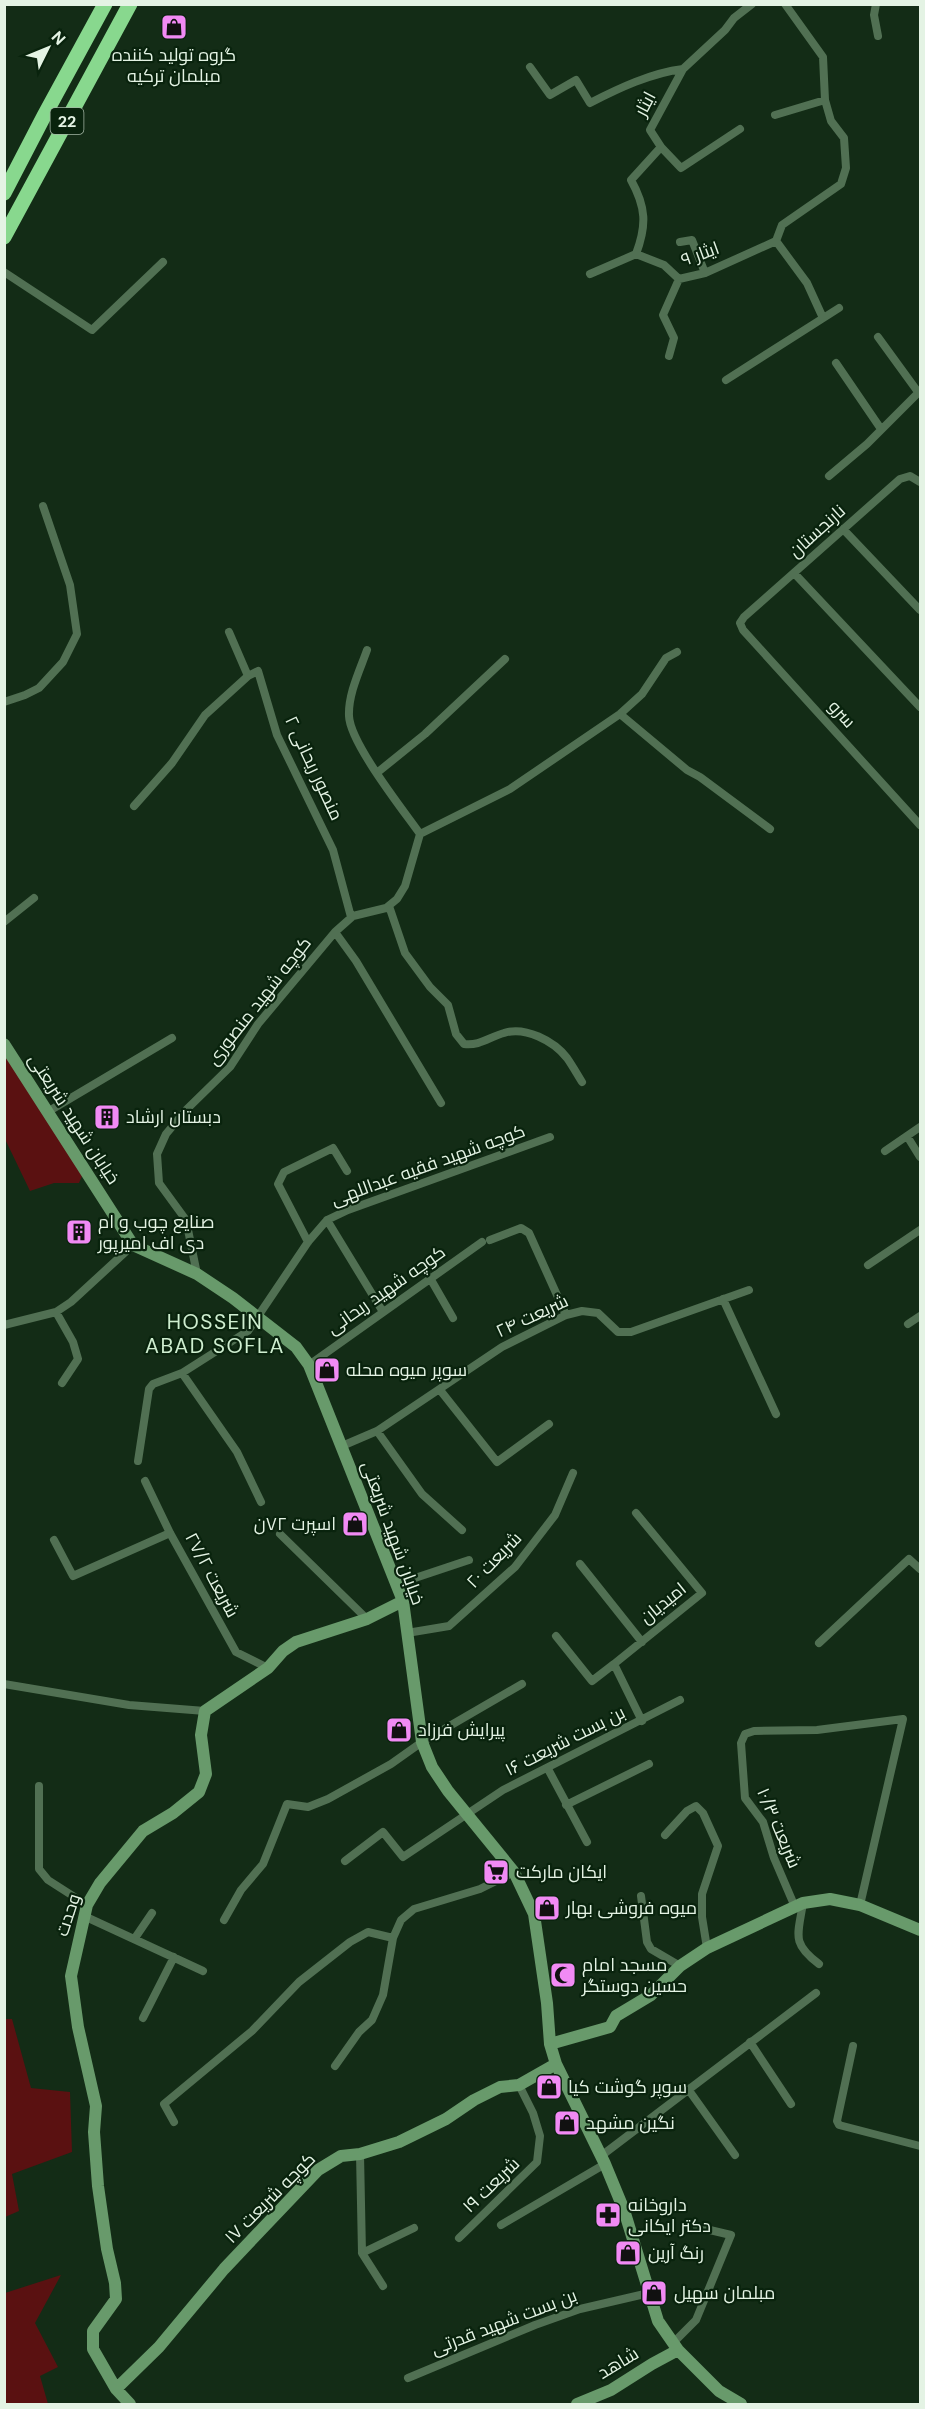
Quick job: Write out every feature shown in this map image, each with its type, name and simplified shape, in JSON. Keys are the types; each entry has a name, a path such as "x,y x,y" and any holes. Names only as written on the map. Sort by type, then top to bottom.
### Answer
{"highway":[{"name":"22","path":"4,193 105,4"},
{"name":"22","path":"4,237 130,4"}],"street":[{"name":"ایثار","path":"661,147 650,130 683,69 725,30 734,18 752,4"},
{"path":"785,4 823,57 825,100 831,121 844,138 846,168 841,184 782,225 776,241 807,283 823,318"},
{"path":"876,4 874,15 878,36"},
{"path":"530,67 549,95 576,80 590,103 670,70 683,69"},
{"path":"775,115 825,100"},
{"path":"636,254 644,232 641,198 631,180 661,147 681,168 741,129"},
{"path":"680,242 692,240 705,273"},
{"name":"ایثار ۹","path":"669,356 674,338 663,315 679,279 705,273 776,241"},
{"path":"590,274 636,254 664,265 679,279"},
{"path":"4,272 17,278 92,330 163,262"},
{"path":"726,380 838,308"},
{"path":"829,476 919,392 878,337"},
{"path":"836,363 881,429"},
{"name":"نارنجستان","path":"740,623 900,479 910,476 921,482"},
{"path":"4,702 25,695 39,687 63,662 77,634 70,585 43,506"},
{"path":"843,529 921,610"},
{"path":"794,573 921,708"},
{"name":"سرو","path":"740,623 743,630 921,825"},
{"path":"134,806 172,762 205,716 249,676 229,632"},
{"path":"367,650 353,691 349,717 358,742 420,834"},
{"path":"582,1082 565,1056 545,1040 522,1030 505,1032 475,1046 464,1044 456,1034 448,1005 430,987 405,953 389,906 397,899 405,886 420,834 510,789 620,714 642,694 666,658 677,652"},
{"path":"378,772 425,734 505,659"},
{"name":"منصور ریحانی ۲","path":"249,676 258,671 278,735 333,850 351,917"},
{"path":"620,714 687,770 770,828"},
{"path":"4,922 34,898"},
{"name":"کوچه شهید منصوری","path":"197,1274 186,1220 159,1183 157,1154 166,1134 230,1067 258,1024 335,932 351,917 389,906"},
{"path":"335,932 356,961 441,1103"},
{"path":"49,1111 172,1038"},
{"name":"خیابان شهید شریعتی","path":"4,1044 133,1245 197,1274 259,1317 296,1347 309,1365 403,1601 422,1742 432,1767 514,1872 534,1914 547,2003 550,2044 556,2064 603,2160 624,2210 658,2321 675,2346 719,2391 741,2404"},
{"path":"885,1151 921,1127"},
{"path":"907,1136 921,1157"},
{"name":"کوچه شهید فقیه عبداللهی","path":"138,1461 149,1389 153,1384 182,1373 248,1331 308,1242 327,1221 348,1210 550,1137"},
{"path":"308,1242 278,1184 284,1172 333,1148 346,1171"},
{"path":"327,1221 383,1312"},
{"name":"کوچه شهید ریحانی","path":"309,1365 430,1278 486,1241 521,1228 529,1233 566,1315"},
{"path":"868,1265 921,1230"},
{"path":"4,1325 56,1312 71,1302 133,1245"},
{"path":"430,1278 453,1318"},
{"name":"شریعت ۲۴","path":"342,1446 377,1431 502,1347 566,1315 582,1311 598,1313 618,1332 631,1332 749,1290"},
{"path":"723,1299 776,1414"},
{"path":"56,1312 73,1342 78,1359 62,1383"},
{"path":"908,1324 921,1316"},
{"path":"182,1373 237,1452 261,1502"},
{"path":"440,1390 497,1462 549,1424"},
{"path":"377,1431 422,1494 462,1530"},
{"name":"شریعت ۲۰","path":"407,1633 449,1626 515,1567 555,1515 573,1473"},
{"name":"شریعت ۲۷/۲","path":"145,1481 170,1533 236,1652 268,1668"},
{"name":"امیدیان","path":"556,1636 592,1681 702,1593 636,1513"},
{"path":"54,1540 72,1576 170,1533"},
{"path":"280,1533 367,1619"},
{"path":"819,1643 909,1559 921,1569"},
{"path":"397,1584 469,1560"},
{"path":"580,1564 642,1642"},
{"path":"4,1684 129,1705 205,1711 268,1668 283,1651 296,1642 367,1619 403,1601"},
{"path":"614,1664 642,1721"},
{"path":"224,1920 241,1890 263,1864 287,1804 308,1807 328,1799 391,1764 422,1742 522,1684"},
{"name":"بن بست شریعت ۱۶","path":"345,1861 383,1832 403,1857 503,1790 680,1700"},
{"name":"وحدت","path":"130,2404 116,2389 93,2349 93,2331 116,2299 98,2186 94,2132 96,2106 78,2027 71,1976 85,1910 100,1883 143,1831 173,1813 199,1792 206,1774 201,1735 205,1711"},
{"name":"شریعت ۱۰/۳","path":"799,1905 774,1858 763,1822 745,1798 741,1743 745,1734 754,1731 817,1730 903,1719 860,1905"},
{"path":"566,1805 649,1764"},
{"path":"548,1769 587,1842"},
{"path":"39,1786 39,1869 48,1880 85,1910 135,1938 203,1971"},
{"path":"665,1835 687,1811 696,1806 703,1813 718,1846 702,1894 702,1917 707,1948"},
{"path":"335,2066 359,2032 372,2020 383,1995 393,1938 402,1920 414,1909 480,1889 514,1872"},
{"path":"641,1896 647,1942 651,1949 680,1966"},
{"path":"550,2044 610,2027 616,2016 651,1995 680,1966 707,1948 799,1905 830,1899 860,1905 921,1930"},
{"path":"799,1905 797,1938 804,1953 819,1964"},
{"path":"135,1938 152,1913"},
{"path":"174,2122 164,2104 252,2031 299,1982 350,1942 368,1932 393,1938"},
{"path":"143,2018 174,1957"},
{"path":"501,2225 603,2160 688,2089 816,1993"},
{"path":"750,2043 791,2104"},
{"path":"853,2046 838,2125 921,2146"},
{"name":"کوچه شریعت ۱۷","path":"116,2389 159,2347 224,2269 318,2170 341,2156 360,2154 399,2142 446,2119 474,2100 500,2087 519,2085 556,2064"},
{"name":"شریعت ۱۹","path":"459,2238 537,2162 540,2136 533,2114 519,2085"},
{"path":"688,2089 735,2155"},
{"path":"360,2154 362,2253 383,2286"},
{"path":"675,2346 696,2320 731,2235 697,2227"},
{"path":"362,2253 414,2228"},
{"name":"بن بست شهید قدرتی","path":"408,2378 535,2325 580,2309 649,2294"},
{"name":"شاهد","path":"577,2404 611,2390 652,2364 675,2346"}],"shaded area":[{"path":"5,1049 82,1176 79,1183 54,1183 30,1191 5,1139"},
{"path":"5,2019 12,2019 31,2088 70,2092 72,2152 12,2174 19,2211 5,2217"},
{"path":"61,2275 35,2323 58,2367 40,2376 48,2404 5,2404 5,2293"}],"place":[{"name":"گروه تولید کننده مبلمان ترکیه","path":"174,27"},
{"name":"دبستان ارشاد","path":"107,1117"},
{"name":"صنایع چوب و ام دی اف امیرپور","path":"79,1232"},
{"name":"سوپر میوه محله","path":"327,1370"},
{"name":"اسپرت ۷۲ن","path":"355,1524"},
{"name":"پیرایش فرزاد","path":"399,1730"},
{"name":"ایکان مارکت","path":"496,1872"},
{"name":"میوه فروشی بهار","path":"547,1908"},
{"name":"مسجد امام حسین دوستگر","path":"563,1975"},
{"name":"سوپر گوشت کیا","path":"549,2087"},
{"name":"نگین مشهد","path":"567,2123"},
{"name":"داروخانه دکتر ایکانی","path":"608,2215"},
{"name":"رنگ آرین","path":"628,2253"},
{"name":"مبلمان سهیل","path":"654,2293"}],"district":[{"name":"HOSSEIN ABAD SOFLA","path":"215,1334"}]}
